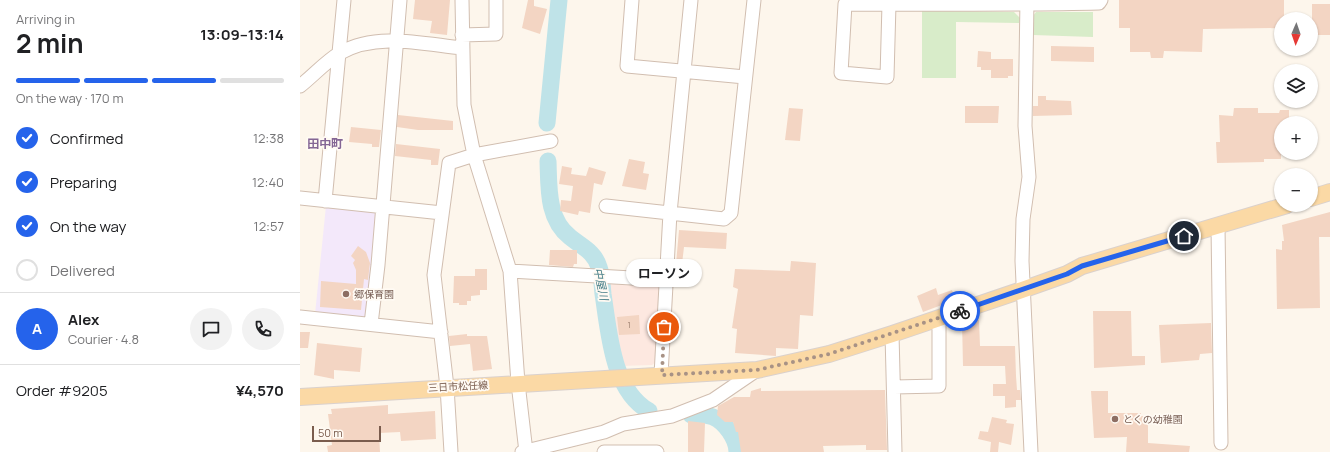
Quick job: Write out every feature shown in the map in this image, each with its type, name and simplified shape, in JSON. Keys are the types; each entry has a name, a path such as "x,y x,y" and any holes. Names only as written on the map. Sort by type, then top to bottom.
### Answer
{"main road":[{"path":"1318,196 1330,192"},
{"name":"三日市松任線","path":"300,397 447,387 757,370 829,354 1022,290 1067,274 1082,266 1274,209"}],"street":[{"path":"325,201 344,0"},
{"path":"371,324 378,265 381,206 400,0"},
{"path":"462,0 464,105 474,156 510,271 518,383 525,451 604,432 623,424 672,416 713,400 757,370"},
{"path":"462,35 496,34 496,0"},
{"path":"632,0 627,66 684,70 745,77"},
{"path":"662,375 670,213 691,0"},
{"path":"606,206 724,218 731,213 754,0"},
{"path":"889,2 887,77 841,73 845,4 889,2 1099,3 1101,0"},
{"path":"1027,2 1024,126 1029,178 1023,219 1022,290 1031,452"},
{"path":"300,86 340,53 354,47 377,41 396,41 462,48"},
{"path":"451,452 447,387 434,274 449,164 474,156 552,141"},
{"path":"300,198 442,213"},
{"path":"1218,226 1221,443"},
{"path":"510,271 666,280"},
{"path":"300,317 441,332"},
{"path":"894,387 939,386 939,318"},
{"path":"892,334 896,452"},
{"path":"604,432 604,452 657,452"}],"shaded area":[{"path":"326,206 373,211 378,215 368,315 364,320 315,314"},
{"path":"608,281 656,283 660,288 657,361 652,365 620,366"}],"green space":[{"path":"922,11 1014,12 1020,18 1019,23 956,22 956,78 922,78"},
{"path":"1036,12 1093,12 1093,37 1033,35 1033,16"}],"building":[{"path":"415,0 450,0 447,35 430,33 432,21 413,19"},
{"path":"528,0 534,0 534,6 547,9 540,34 522,28"},
{"path":"1119,0 1284,0 1284,12 1274,12 1274,28 1203,29 1202,52 1164,51 1163,58 1151,58 1150,52 1130,52 1130,28 1119,28"},
{"path":"1312,4 1330,4 1330,35 1318,35 1318,12 1312,12"},
{"path":"1051,46 1094,47 1094,62 1051,61"},
{"path":"978,51 991,52 991,59 1013,59 1013,76 1008,76 1008,78 991,78 991,70 981,70 981,67 977,67"},
{"path":"1038,96 1046,96 1046,100 1071,101 1072,115 1033,116 1033,106 1038,106"},
{"path":"965,106 999,106 998,123 965,123"},
{"path":"789,108 803,109 800,141 785,140"},
{"path":"1234,108 1258,108 1258,113 1279,113 1280,110 1289,110 1289,116 1274,116 1274,159 1264,159 1264,162 1217,163 1216,142 1220,142 1219,115 1233,116"},
{"path":"398,115 453,121 453,130 418,130 397,127"},
{"path":"351,127 381,130 379,147 372,147 372,144 349,142"},
{"path":"396,144 440,149 438,165 431,165 431,160 395,156"},
{"path":"629,159 645,162 643,173 649,174 646,190 622,186"},
{"path":"562,166 572,168 571,174 586,176 589,167 606,172 602,185 594,183 590,213 579,211 578,215 560,211 561,200 571,201 573,186 559,184"},
{"path":"1330,212 1330,237 1319,237 1320,308 1277,309 1276,249 1282,250 1282,241 1284,241 1282,225"},
{"path":"679,230 727,233 726,249 684,247 682,264 676,264"},
{"path":"358,246 366,252 370,263 368,280 364,279 361,310 320,307 321,281 356,284 356,270 353,263 355,260 351,256"},
{"path":"550,250 577,250 577,264 574,264 573,267 549,265"},
{"path":"791,261 816,263 813,316 800,315 798,349 776,348 776,356 735,353 737,329 732,328 738,289 733,287 735,269 790,271"},
{"path":"475,269 487,269 487,290 480,290 480,295 471,296 471,301 467,301 467,305 453,303 454,276 475,276"},
{"path":"936,288 938,295 952,290 955,300 923,312 917,296"},
{"path":"1093,311 1131,311 1132,356 1145,356 1145,365 1094,368"},
{"path":"639,315 640,334 619,335 617,317"},
{"path":"979,320 980,346 1015,346 1017,390 1020,390 1021,400 1016,400 1016,407 1005,408 1005,396 993,396 993,384 1006,384 1005,366 963,366 962,321"},
{"path":"1211,323 1212,353 1200,354 1199,360 1161,363 1159,325"},
{"path":"300,332 310,332 308,348 300,348"},
{"path":"467,334 467,336 487,336 492,369 473,371 470,344 450,346 449,336"},
{"path":"317,343 362,348 360,372 334,370 334,379 314,375"},
{"path":"761,388 761,391 885,390 887,450 866,450 866,445 823,446 824,452 741,452 738,432 736,432 733,422 725,422 717,415 718,406 734,397 750,397 751,391"},
{"path":"1091,391 1108,391 1108,413 1141,413 1141,416 1148,416 1148,443 1190,446 1189,452 1126,452 1127,437 1094,438"},
{"path":"388,405 388,414 435,411 436,439 401,441 400,432 379,433 380,452 328,452 327,446 332,445 328,414 332,414 331,409"},
{"path":"992,417 1007,420 1006,423 1014,424 1011,445 999,442 998,452 990,452 991,442 978,439 980,431 988,432"},
{"path":"688,421 705,423 704,452 688,452"}],"waterway":[{"name":"中屋川","path":"547,123 559,0"},
{"name":"中屋川","path":"548,161 549,192 553,212 562,230 591,253 597,262 600,270 610,342 614,359 627,389 637,402 649,411"},
{"name":"中屋川","path":"691,415 710,416 722,423 733,437 737,452"}],"way so far":[{"path":"664,327 662,375 757,370 795,362 829,354 960,311"}],"place":[{"name":"郷保育園","path":"346,294"},
{"name":"ローソン","path":"664,327"},
{"name":"とくの幼稚園","path":"1115,419"}],"district":[{"name":"田中町","path":"325,144"}],"route":[{"path":"960,311 1067,274 1082,266 1184,236"}]}
